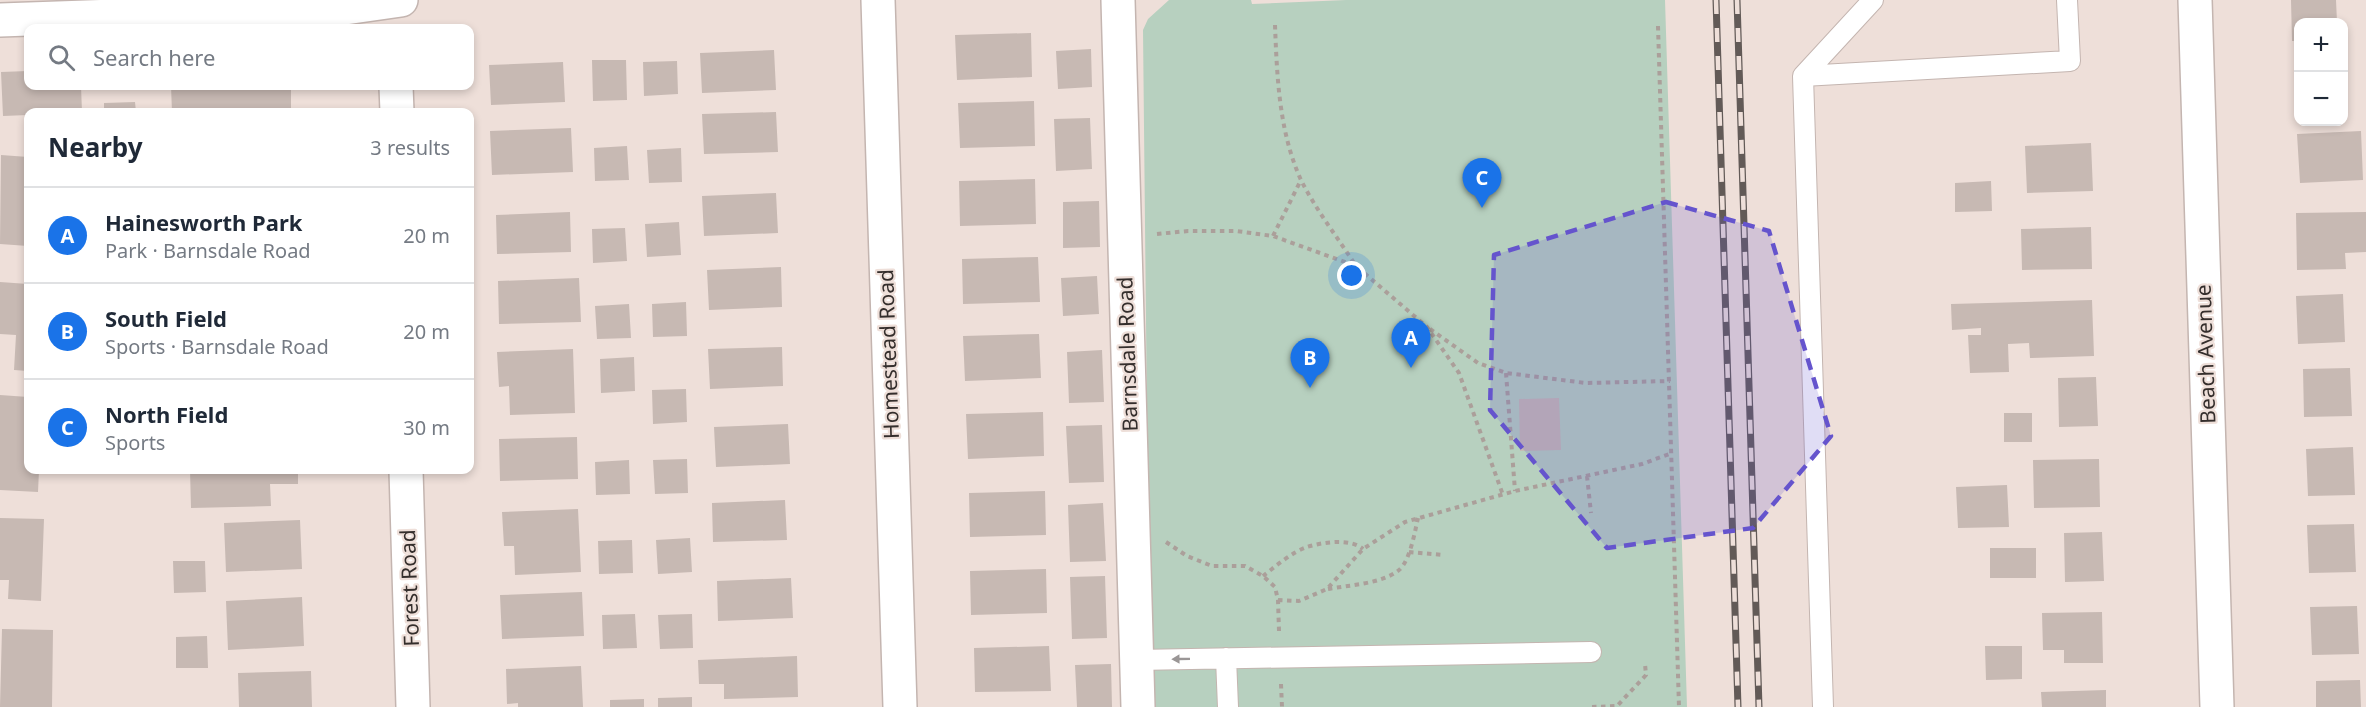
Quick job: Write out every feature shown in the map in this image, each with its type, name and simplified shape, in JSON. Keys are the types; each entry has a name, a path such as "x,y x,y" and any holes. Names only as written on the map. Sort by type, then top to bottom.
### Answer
{"street":[{"name":"Homestead Road","path":"878,0 900,707"},
{"name":"Barnsdale Road","path":"1118,0 1138,707"},
{"name":"Beach Avenue","path":"2194,0 2217,707"},
{"path":"0,20 395,8"},
{"path":"396,90 397,108"},
{"name":"Forest Road","path":"406,474 413,707"}],"lane":[{"path":"1823,707 1803,75 1873,0"},
{"path":"1803,75 2070,61 2067,0"},
{"path":"1137,660 1592,652"},
{"path":"1226,658 1228,707"}],"path":[{"path":"1275,25 1278,83 1287,138 1301,180 1356,266 1427,327 1478,363 1506,373 1586,383 1670,381"},
{"path":"1658,26 1679,707"},
{"path":"1273,236 1301,180"},
{"path":"1153,234 1236,231 1273,236 1356,266"},
{"path":"1427,327 1460,373 1503,495"},
{"path":"1506,373 1515,491"},
{"path":"1327,589 1363,549 1387,532 1418,518 1515,491 1642,464 1672,453"},
{"path":"1587,476 1591,513"},
{"path":"1278,600 1299,601 1327,589 1383,578 1401,569 1409,552 1418,518"},
{"path":"1160,538 1187,556 1212,566 1245,566 1263,576 1275,587 1278,600 1280,657"},
{"path":"1263,576 1307,547 1340,542 1357,544 1363,549"},
{"path":"1409,552 1444,555"},
{"path":"1592,707 1617,706 1646,675 1645,664"}],"highlighted area":[{"path":"1666,202 1769,231 1831,436 1753,528 1607,548 1490,410 1494,255"}],"green space":[{"path":"1169,0 1251,0 1252,4 1346,0 1665,0 1687,707 1150,707 1143,30 1148,19"}],"building":[{"path":"2291,0 2336,0 2337,18 2294,18 2294,41 2292,41"},
{"path":"1031,33 1032,77 957,80 955,35"},
{"path":"1091,49 1092,87 1058,89 1056,51"},
{"path":"774,50 776,90 702,93 700,53"},
{"path":"592,60 626,60 627,100 593,101"},
{"path":"677,61 678,94 644,96 643,62"},
{"path":"563,62 565,102 491,105 489,65"},
{"path":"24,71 24,90 81,90 82,108 24,108 24,115 3,116 1,72"},
{"path":"171,90 291,90 291,108 172,108"},
{"path":"1034,101 1035,146 960,148 958,103"},
{"path":"135,102 136,108 104,108 104,103"},
{"path":"776,112 778,152 704,154 702,114"},
{"path":"1090,118 1092,169 1056,171 1054,119"},
{"path":"571,128 573,172 492,175 490,131"},
{"path":"2361,131 2363,180 2300,183 2297,134"},
{"path":"2091,143 2093,191 2027,193 2025,146"},
{"path":"627,146 629,180 595,181 594,148"},
{"path":"681,148 682,182 649,183 647,150"},
{"path":"1,155 24,157 24,246 0,244"},
{"path":"1035,179 1036,224 960,226 959,181"},
{"path":"1991,181 1992,211 1955,212 1955,183"},
{"path":"776,193 778,233 704,236 702,196"},
{"path":"1099,201 1100,247 1063,248 1063,202"},
{"path":"570,212 571,252 497,254 496,215"},
{"path":"2366,212 2366,252 2345,253 2346,269 2297,270 2296,213"},
{"path":"679,222 681,255 647,257 645,224"},
{"path":"2091,227 2092,269 2022,270 2021,229"},
{"path":"625,228 627,261 593,263 592,229"},
{"path":"1038,257 1040,302 963,304 962,259"},
{"path":"781,267 782,307 709,310 707,270"},
{"path":"1097,276 1099,314 1063,316 1061,278"},
{"path":"579,278 581,322 499,324 498,281"},
{"path":"0,282 24,284 24,371 14,370 16,335 0,334"},
{"path":"2343,294 2345,342 2298,344 2296,296"},
{"path":"2092,300 2094,356 2030,358 2029,343 2008,344 2009,372 1970,373 1968,335 1981,335 1981,328 1952,330 1951,304"},
{"path":"686,302 687,336 653,337 652,304"},
{"path":"629,304 631,338 597,339 595,306"},
{"path":"1039,334 1041,378 965,381 963,336"},
{"path":"782,347 783,386 710,389 708,349"},
{"path":"573,349 575,413 510,415 509,386 499,387 497,352"},
{"path":"1102,350 1104,402 1069,403 1067,352"},
{"path":"634,357 635,391 601,393 600,359"},
{"path":"2350,368 2352,416 2304,417 2303,369"},
{"path":"2096,377 2098,426 2059,427 2058,378"},
{"path":"686,389 687,422 653,424 652,390"},
{"path":"0,395 24,397 24,474 39,474 38,492 0,490"},
{"path":"1559,398 1561,450 1520,451 1519,399"},
{"path":"1043,412 1044,456 968,459 966,414"},
{"path":"2004,413 2032,413 2032,442 2004,442"},
{"path":"788,424 790,464 716,467 714,427"},
{"path":"1102,425 1104,482 1069,483 1066,426"},
{"path":"577,437 578,479 500,481 499,439"},
{"path":"2353,447 2355,495 2308,496 2306,449"},
{"path":"687,459 688,493 655,494 653,460"},
{"path":"2099,459 2100,507 2034,508 2033,460"},
{"path":"629,460 630,494 596,495 595,462"},
{"path":"190,474 298,474 298,484 270,484 271,506 191,508"},
{"path":"2007,485 2009,527 1958,528 1956,487"},
{"path":"1045,491 1046,535 970,537 969,493"},
{"path":"785,500 787,540 713,542 712,503"},
{"path":"1103,503 1106,561 1070,562 1068,505"},
{"path":"578,509 581,572 515,575 514,546 504,546 502,512"},
{"path":"0,518 44,519 41,601 8,599 9,580 0,580"},
{"path":"300,520 302,569 226,572 224,523"},
{"path":"2354,524 2356,572 2309,573 2307,525"},
{"path":"2102,532 2104,581 2065,582 2064,533"},
{"path":"690,538 692,572 658,574 656,540"},
{"path":"632,540 633,573 599,574 598,541"},
{"path":"1990,548 2036,548 2036,578 1990,578"},
{"path":"173,561 205,561 206,592 174,593"},
{"path":"1046,569 1047,613 971,615 970,571"},
{"path":"1105,576 1107,638 1072,639 1070,577"},
{"path":"791,578 793,618 718,621 717,581"},
{"path":"582,592 584,636 502,639 500,595"},
{"path":"302,597 304,646 228,650 226,601"},
{"path":"2357,606 2359,654 2312,655 2310,607"},
{"path":"2102,612 2103,663 2064,663 2064,650 2043,650 2042,613"},
{"path":"635,614 637,648 603,649 602,615"},
{"path":"692,614 693,648 660,649 658,615"},
{"path":"2,629 53,630 52,707 0,707"},
{"path":"207,636 208,668 176,668 176,637"},
{"path":"1049,646 1051,691 975,692 974,648"},
{"path":"1985,646 2022,646 2022,679 1986,680"},
{"path":"797,656 798,697 724,699 724,684 699,684 698,660"},
{"path":"1111,664 1112,707 1077,707 1075,665"},
{"path":"581,666 583,707 518,707 518,703 507,704 506,669"},
{"path":"311,671 312,707 239,707 238,673"},
{"path":"2360,680 2361,707 2316,707 2316,681"},
{"path":"2106,690 2106,707 2042,707 2041,692"},
{"path":"692,697 692,707 658,707 658,698"},
{"path":"644,699 644,707 610,707 610,700"}],"railway":[{"path":"1716,0 1738,707"},
{"path":"1737,0 1759,707"}],"place":[{"name":"North Field","path":"1482,208"},
{"name":"Hainesworth Park","path":"1411,368"},
{"name":"South Field","path":"1310,388"}]}
